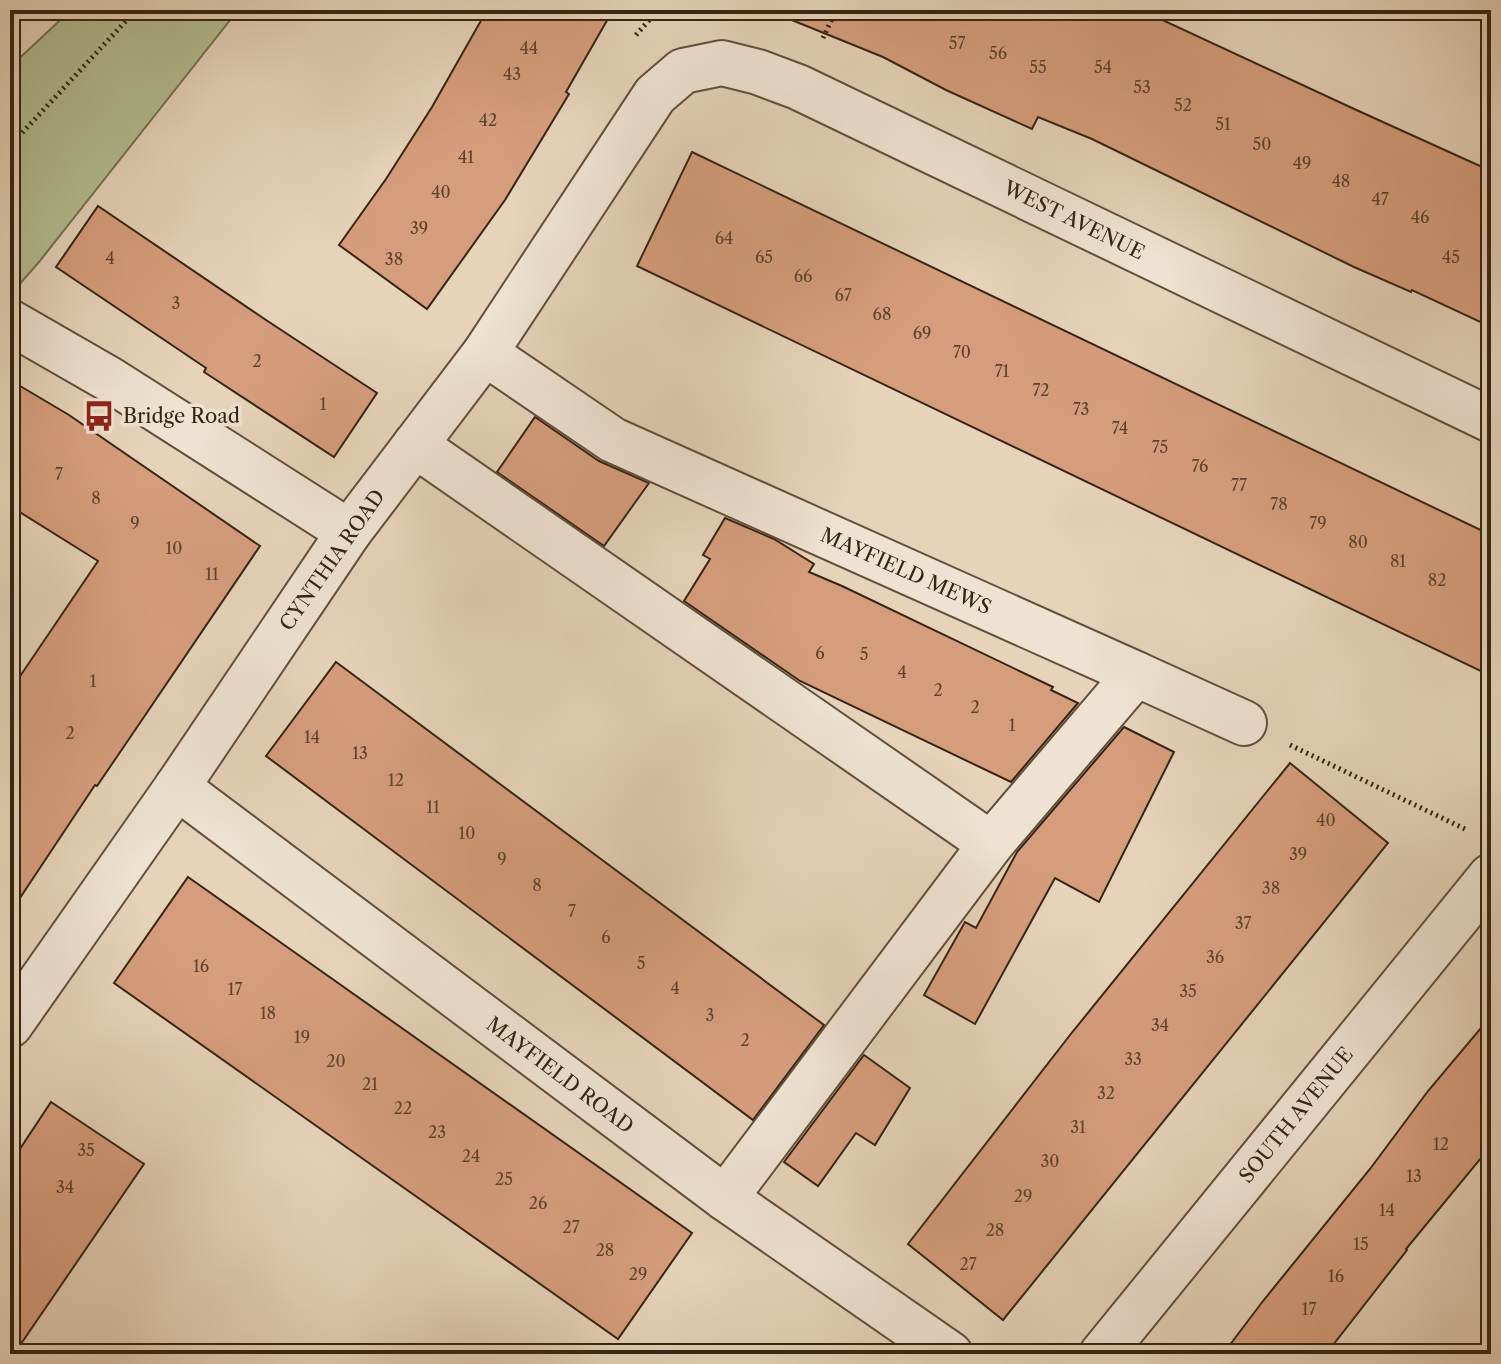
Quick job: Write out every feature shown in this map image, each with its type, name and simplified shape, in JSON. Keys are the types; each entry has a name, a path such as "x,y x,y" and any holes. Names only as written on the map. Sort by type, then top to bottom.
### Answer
{"street":[{"name":"WEST AVENUE","path":"655,95 683,71 722,63 798,87 1491,420"},
{"name":"CYNTHIA ROAD","path":"10,1025 177,787 349,532 485,353 655,95"},
{"path":"10,322 109,379 349,532"},
{"name":"MAYFIELD MEWS","path":"485,353 613,440 1244,723"},
{"path":"415,445 991,844"},
{"path":"725,1198 991,844 1136,674"},
{"name":"MAYFIELD ROAD","path":"177,787 725,1198 950,1354"},
{"name":"SOUTH AVENUE","path":"1102,1354 1491,876"}],"path":[{"path":"10,146 136,10"},
{"path":"1244,723 1477,835"}],"green space":[{"path":"71,10 238,10 10,295 10,67"}],"building":[{"path":"487,10 613,10 566,92 569,94 505,200 427,309 339,245 432,107"},
{"path":"772,10 1141,10 1491,171 1491,327 1354,267 1092,139 1038,117 1032,129 883,57"},
{"path":"692,152 1491,535 1491,676 637,266"},
{"path":"98,206 377,393 334,457 204,372 206,368 56,267"},
{"path":"10,380 69,415 260,546 10,913 10,691 98,561 10,506"},
{"path":"535,417 599,461 649,483 604,546 497,472"},
{"path":"725,518 774,539 814,564 809,572 1053,687 1051,690 1078,703 1011,782 800,681 684,601 710,559 703,555"},
{"path":"336,662 824,1025 753,1120 266,756"},
{"path":"1124,727 1174,752 1099,902 1055,878 975,1024 924,995 965,922 976,928 1017,852"},
{"path":"1290,763 1388,843 1003,1320 908,1244 1070,1035"},
{"path":"188,877 692,1233 618,1339 114,983"},
{"path":"1491,1016 1491,1146 1406,1249 1326,1354 1223,1354 1428,1091"},
{"path":"864,1055 910,1088 875,1145 856,1133 818,1186 784,1162"},
{"path":"51,1102 144,1164 14,1354 10,1354 10,1164"}],"place":[{"name":"Bridge Road","path":"99,416"}]}
